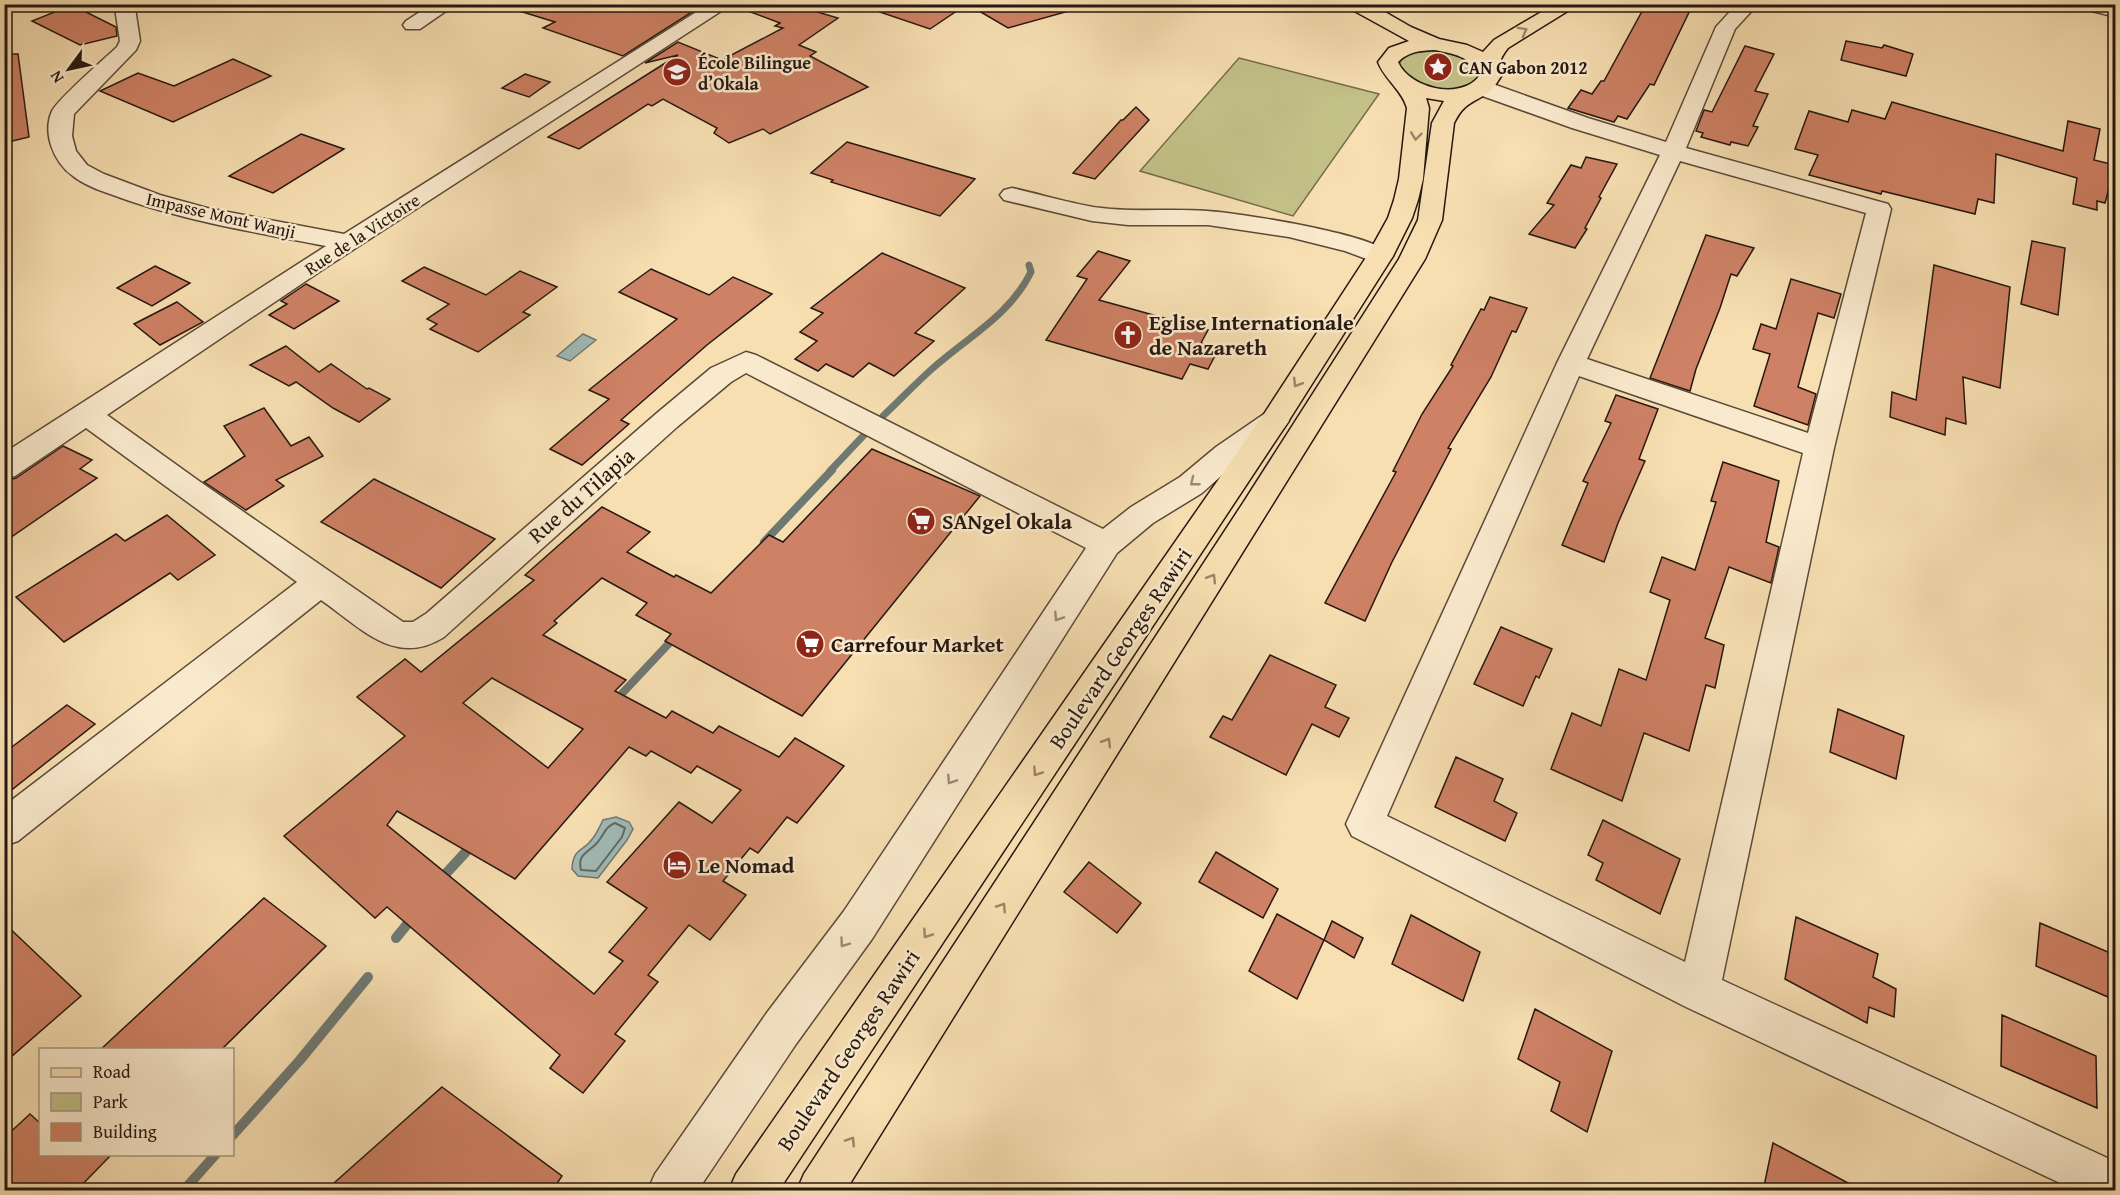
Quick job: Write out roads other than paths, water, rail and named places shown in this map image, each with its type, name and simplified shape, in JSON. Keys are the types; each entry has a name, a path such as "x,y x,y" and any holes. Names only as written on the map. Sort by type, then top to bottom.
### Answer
{"main road":[{"name":"Boulevard Georges Rawiri","path":"752,1191 1274,421 1380,256 1400,218 1411,179 1418,108 1415,97 1397,69 1389,36 1370,18 1350,4"},
{"path":"1356,4 1404,32 1441,45 1473,54 1480,83 1434,94 1397,69 1408,47 1441,45 1482,35 1536,4"},
{"name":"Boulevard Georges Rawiri","path":"820,1191 1254,512 1412,259 1430,220 1443,123 1452,106 1480,83 1490,57 1501,44 1570,4"}],"street":[{"path":"413,25 447,4"},
{"name":"Rue de la Victoire","path":"4,468 347,242 581,97 723,4"},
{"path":"1749,4 1726,27 1673,152 1570,363 1365,824 1699,991 2115,1186"},
{"path":"2087,4 2115,11"},
{"name":"Impasse Mont Wanji","path":"125,8 130,41 126,50 63,112 60,122 60,135 66,153 78,169 94,179 179,209 347,242"},
{"path":"1480,83 1536,109 1673,152 1879,209 1819,448 1699,991"},
{"path":"1012,195 1092,214 1128,218 1208,218 1289,231 1353,245 1380,256"},
{"name":"Rue du Tilapia","path":"88,414 188,489 392,632 407,638 424,633 439,623 667,420 721,375 746,361 1106,544"},
{"path":"1570,363 1819,448"},
{"path":"671,1191 781,1029 858,925 1106,544 1142,515 1191,485 1227,454 1274,421"},
{"path":"4,829 322,581"}],"water":[{"path":"583,334 596,340 570,361 557,356"},
{"path":"616,817 629,822 633,829 627,840 598,878 578,876 572,869 574,857 590,842 603,820"}],"waterway":[{"path":"883,416 933,368 1012,301 1031,272 1029,265"},
{"path":"830,471 864,435"},
{"path":"764,542 832,470"},
{"path":"614,702 675,637"},
{"path":"440,880 474,843"},
{"path":"396,938 413,917"},
{"path":"234,1134 300,1060 368,977"},
{"path":"184,1190 214,1156"}],"place":[{"name":"CAN Gabon 2012","path":"1438,67"},
{"name":"École Bilingue d’Okala","path":"677,72"},
{"name":"Eglise Internationale de Nazareth","path":"1128,335"},
{"name":"SANgel Okala","path":"921,521"},
{"name":"Carrefour Market","path":"810,644"},
{"name":"Le Nomad","path":"677,865"}]}
